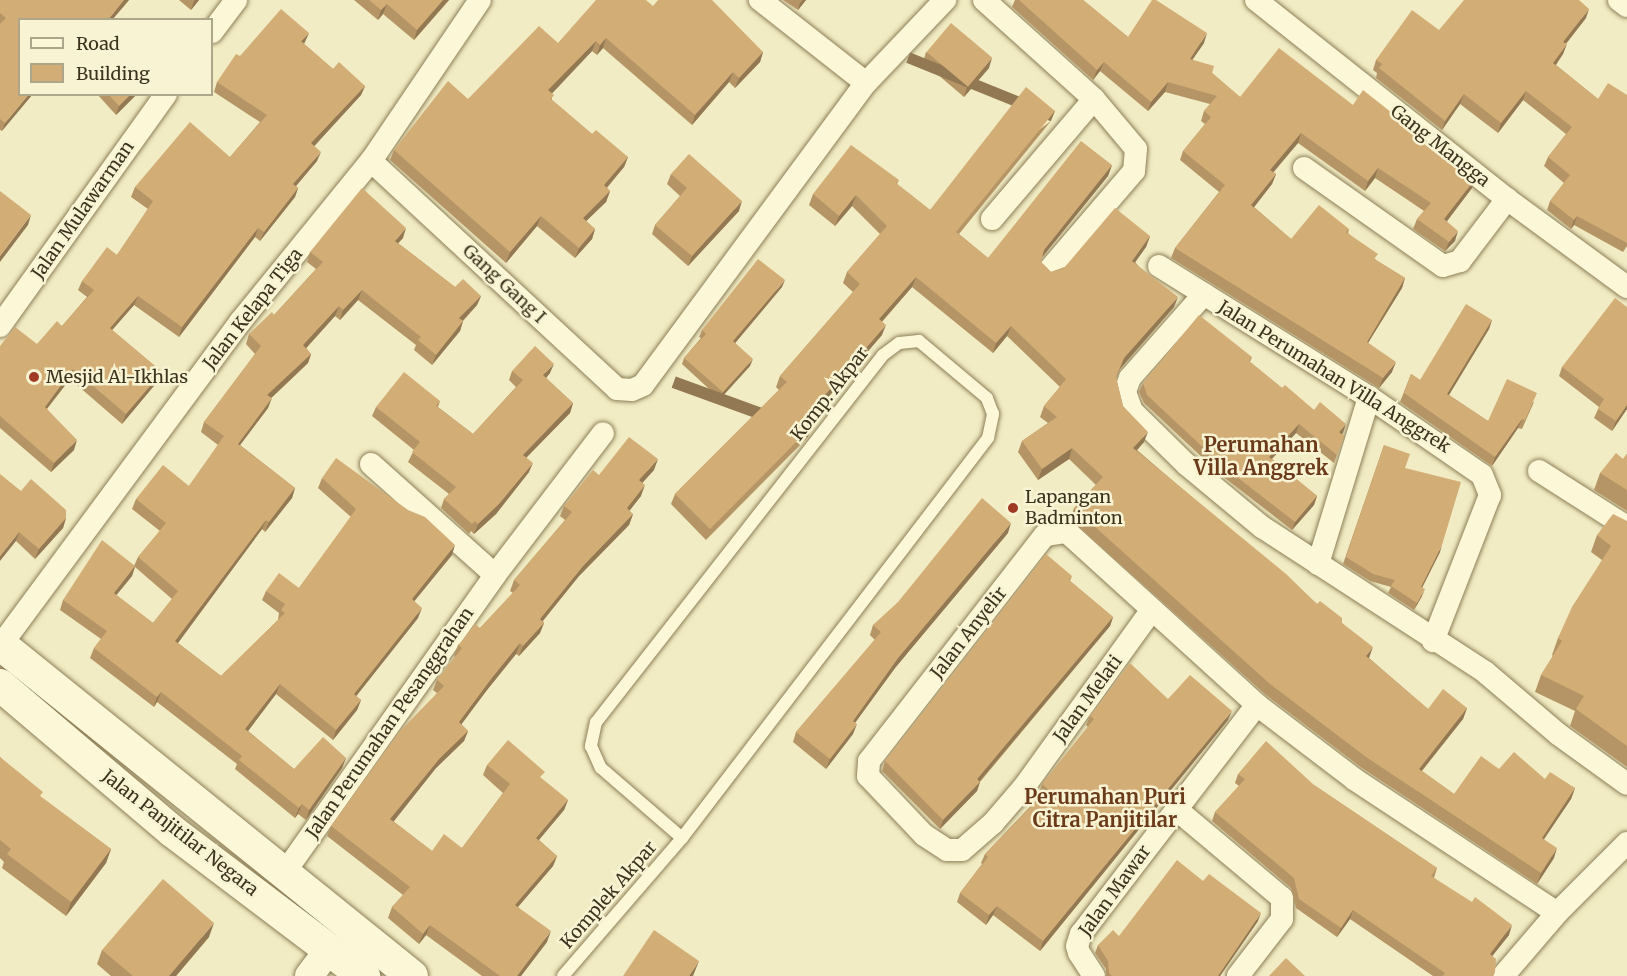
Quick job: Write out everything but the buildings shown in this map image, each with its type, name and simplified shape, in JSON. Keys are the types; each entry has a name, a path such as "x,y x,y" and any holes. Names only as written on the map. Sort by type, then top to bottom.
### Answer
{"main road":[{"path":"1,644 412,976"},
{"name":"Jalan Panjitilar Negara","path":"0,685 172,831 330,948 364,976"}],"street":[{"path":"213,31 236,0"},
{"name":"Jalan Kelapa Tiga","path":"1,644 240,322 371,161 480,0"},
{"path":"760,0 866,83 945,0"},
{"path":"984,0 1094,99 1133,144 1137,162 1050,269"},
{"name":"Gang Mangga","path":"1256,0 1507,199 1627,287"},
{"path":"1619,0 1627,6"},
{"name":"Gang Gang I","path":"371,161 617,389 632,390 643,385 839,123 866,83"},
{"name":"Jalan Mulawarman","path":"0,326 165,96"},
{"path":"992,219 1094,99"},
{"path":"1304,168 1443,266 1460,261 1507,199"},
{"path":"1160,266 1204,294"},
{"name":"Jalan Perumahan Villa Anggrek","path":"1433,641 1490,495 1488,486 1464,460 1369,397 1204,294 1130,378 1125,392 1127,403 1144,424 1186,464 1262,527 1433,641 1485,672 1558,734 1627,784"},
{"path":"1318,564 1369,397"},
{"name":"Jalan Perumahan Pesanggrahan","path":"285,872 495,575 603,433"},
{"path":"371,464 495,575"},
{"path":"1539,471 1627,527"},
{"name":"Jalan Anyelir","path":"1024,787 975,841 962,850 947,850 924,835 868,776 868,760 1045,535 1067,532 1151,611"},
{"path":"1151,611 1257,705 1354,779 1557,913"},
{"name":"Jalan Melati","path":"1024,787 1151,611"},
{"name":"Jalan Mawar","path":"1094,976 1079,953 1077,946 1081,934 1257,705"},
{"path":"1176,809 1282,898 1282,920 1238,976"},
{"path":"1503,976 1557,913 1627,843"},
{"path":"309,976 330,948"}],"lane":[{"name":"Komp. Akpar","path":"919,341 983,393 993,414 990,433 682,838 598,763 591,746 596,722 883,355 899,343 919,341"},
{"name":"Komplek Akpar","path":"563,976 682,838"}],"place":[{"name":"Mesjid Al-Ikhlas","path":"34,377"},
{"name":"Lapangan Badminton","path":"1013,508"}],"district":[{"name":"Perumahan Villa Anggrek","path":"1261,456"},
{"name":"Perumahan Puri Citra Panjitilar","path":"1105,808"}]}
